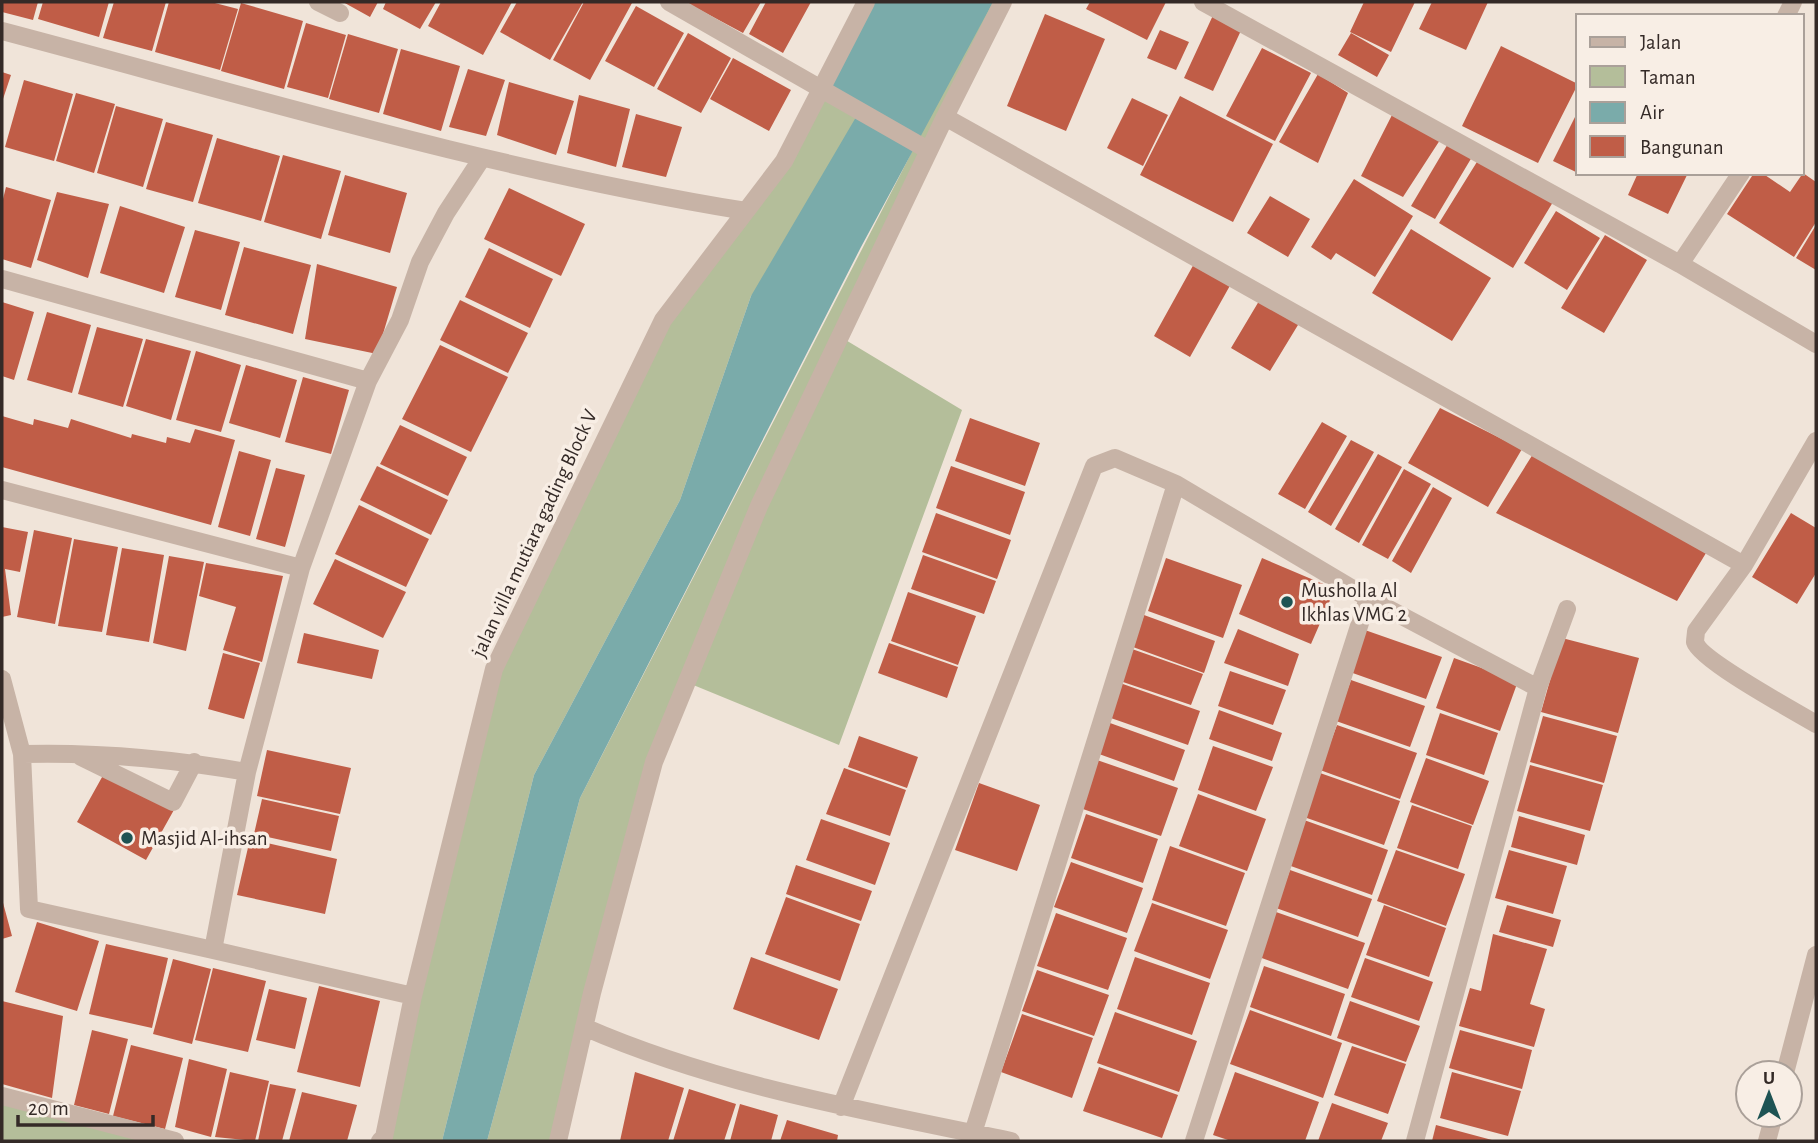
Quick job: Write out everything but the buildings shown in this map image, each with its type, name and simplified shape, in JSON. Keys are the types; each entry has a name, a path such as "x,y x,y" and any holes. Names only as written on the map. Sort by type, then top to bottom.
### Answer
{"street":[{"path":"318,2 340,13"},
{"path":"669,2 928,150"},
{"name":"jalan villa mutiara gading Block V","path":"380,1141 384,1137 413,996 494,669 663,320 784,161 866,2"},
{"path":"558,1141 584,1027 654,762 754,517 928,150 1003,2"},
{"path":"1203,2 1680,264 1816,344"},
{"path":"2,31 482,158 622,191 746,211"},
{"path":"945,117 1744,565"},
{"path":"213,950 247,772 301,568 368,381 400,320 420,262 446,213 482,158"},
{"path":"1680,264 1740,175"},
{"path":"2,279 368,381"},
{"path":"1816,441 1744,565 1696,631 1695,642 1713,662 1816,724"},
{"path":"841,1107 1094,466 1115,458 1176,484 1368,598 1538,688"},
{"path":"973,1133 1176,484"},
{"path":"2,490 301,568"},
{"path":"1194,1141 1368,598"},
{"path":"1415,1141 1538,688 1567,609"},
{"path":"2,679 22,754 29,909 413,996"},
{"path":"22,754 73,753 194,762 247,772"},
{"path":"73,753 173,802 194,762"},
{"path":"1789,1059 1816,955"},
{"path":"584,1027 639,1051 841,1107 1011,1141"},
{"path":"2,1096 175,1141"}],"green space":[{"path":"866,2 1003,2 839,336 962,410 839,745 686,682 654,762 558,1141 487,1141 580,798 916,144 751,296 680,500 534,775 442,1141 380,1141 494,669 663,320 746,211"},
{"path":"2,1096 175,1141 2,1141"}],"water":[{"path":"866,2 993,2 861,247 580,798 487,1141 442,1141 534,775 680,500 751,296 859,112 823,89"}],"place":[{"name":"Musholla Al Ikhlas VMG 2","path":"1287,602"},
{"name":"Masjid Al-ihsan","path":"127,838"}]}
